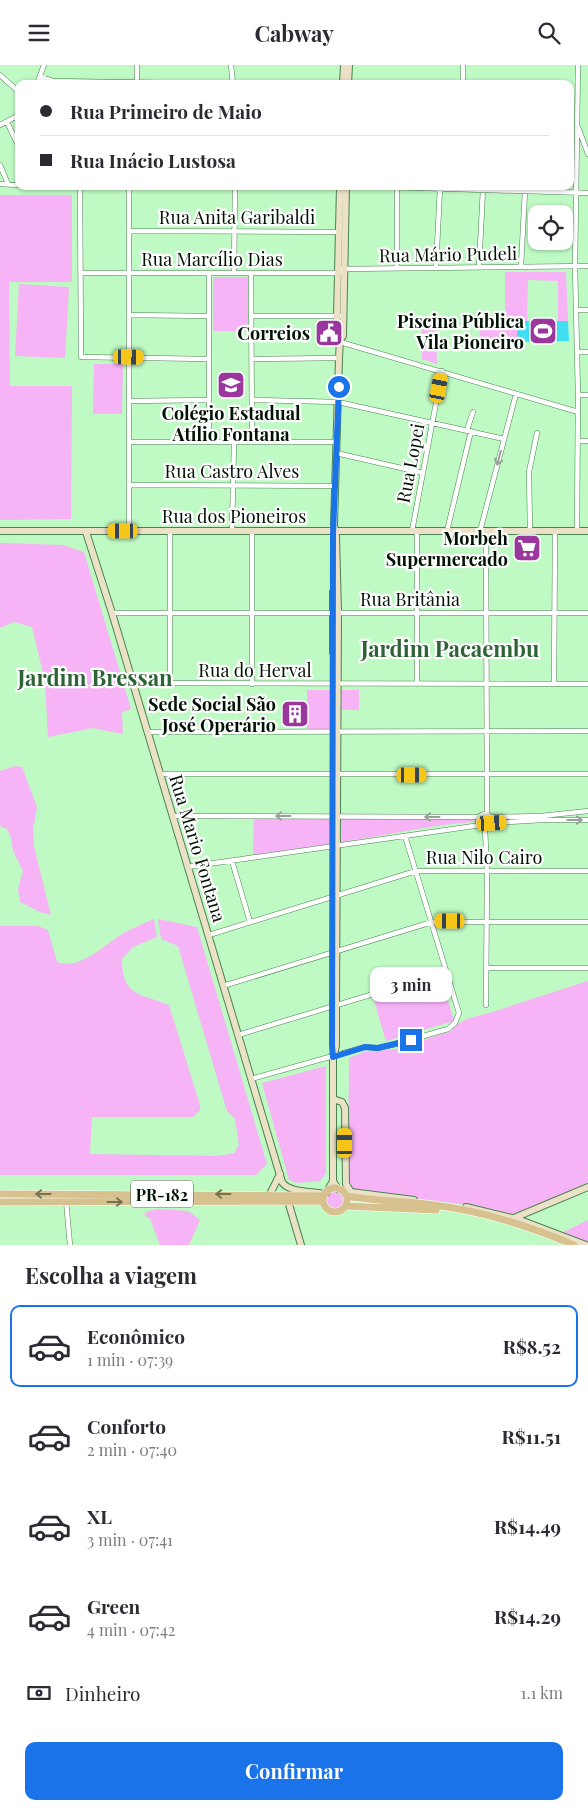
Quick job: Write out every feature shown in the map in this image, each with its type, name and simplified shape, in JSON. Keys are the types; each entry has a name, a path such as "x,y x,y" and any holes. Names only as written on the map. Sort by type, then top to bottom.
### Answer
{"main road":[{"path":"343,80 344,65"},
{"path":"348,80 349,65"},
{"path":"280,1174 286,1187 325,1195 333,1181 333,1057 336,1046 334,1006 334,817 336,536 334,531 339,358 340,341 343,336 340,316 343,190"},
{"name":"Rua dos Pioneiros","path":"0,531 588,531"},
{"name":"Rua Mario Fontana","path":"86,531 280,1174"},
{"path":"333,1099 342,1102 345,1108 346,1184 351,1192 479,1209 514,1219 586,1245"},
{"path":"270,1195 280,1174"},
{"path":"333,1181 346,1196 346,1206"},
{"path":"346,1196 368,1200 434,1205 514,1219 587,1188"},
{"name":"PR-182","path":"0,1194 66,1198 244,1198 288,1201 325,1195 334,1189 338,1189"},
{"name":"PR-182","path":"244,1198 270,1195 325,1195"},
{"name":"PR-182","path":"325,1195 326,1209 334,1212 346,1206 436,1210 478,1217 534,1233 564,1245"},
{"name":"PR-182","path":"0,1202 66,1198"},
{"path":"288,1201 301,1245"},
{"path":"478,1212 536,1229 574,1245"}],"street":[{"path":"39,80 44,65"},
{"path":"137,80 138,65"},
{"path":"232,65 233,80"},
{"path":"463,65 463,80"},
{"path":"577,531 578,395 575,266 578,65"},
{"path":"0,75 15,88"},
{"path":"40,77 50,80"},
{"path":"0,125 15,117"},
{"path":"7,121 15,138"},
{"path":"578,125 588,154"},
{"path":"0,165 8,184"},
{"path":"0,184 15,185"},
{"path":"80,190 81,357 209,359"},
{"path":"129,190 129,531"},
{"path":"234,273 235,190"},
{"path":"396,268 397,190"},
{"path":"436,267 440,190"},
{"path":"480,267 483,190"},
{"path":"504,190 588,193"},
{"path":"521,267 526,191"},
{"name":"Rua Anita Garibaldi","path":"129,231 342,232"},
{"name":"Rua Mário Pudeli","path":"342,271 436,267 588,266"},
{"name":"Rua Marcílio Dias","path":"81,273 342,271"},
{"path":"208,273 209,442"},
{"path":"251,273 252,442"},
{"path":"576,310 588,310"},
{"path":"129,315 209,316"},
{"path":"251,316 340,316"},
{"path":"340,341 578,412"},
{"path":"577,352 588,352"},
{"path":"252,359 339,358"},
{"name":"Rua Lopei","path":"417,684 414,531 442,371"},
{"path":"492,823 488,816 486,613 483,531 516,394"},
{"path":"578,395 588,395"},
{"path":"129,401 209,401"},
{"path":"252,401 338,401 504,439"},
{"path":"447,531 473,412"},
{"path":"530,531 529,472 537,433"},
{"path":"578,441 588,441"},
{"path":"129,442 336,442"},
{"path":"232,531 234,442"},
{"path":"336,453 423,473"},
{"name":"Rua Castro Alves","path":"129,485 335,486"},
{"path":"170,531 170,683"},
{"path":"252,531 252,684"},
{"path":"554,684 555,531"},
{"name":"Rua Britânia","path":"112,613 588,613"},
{"name":"Rua do Herval","path":"132,683 588,685"},
{"path":"147,732 588,731"},
{"path":"160,774 588,774"},
{"path":"187,867 588,811"},
{"path":"172,816 488,816 588,820"},
{"path":"481,817 479,820 483,826 487,871 486,1005"},
{"path":"252,1079 365,1047 378,1048 392,1045 448,1029 455,1023 459,1013 405,836"},
{"path":"232,861 250,922"},
{"name":"Rua Nilo Cairo","path":"209,935 416,871 588,871"},
{"path":"223,986 432,921 588,922"},
{"path":"487,968 588,968"},
{"path":"238,1035 446,972"},
{"path":"66,1198 70,1245"}],"shaded area":[{"path":"0,195 72,195 72,282 9,282 10,386 72,386 71,519 0,520"},
{"path":"505,272 566,272 568,321 558,321 558,281 528,280 527,321 517,322 517,342 480,342 480,323 475,323 475,316 505,316"},
{"path":"213,277 248,277 248,331 213,331"},
{"path":"19,284 69,287 65,358 15,356"},
{"path":"422,320 434,320 436,322 437,364 422,359"},
{"path":"94,364 123,364 122,414 93,414"},
{"path":"0,543 63,545 84,552 131,709 122,712 123,734 93,728 48,737 45,681 32,627 14,622 0,628"},
{"path":"307,690 330,690 330,729 307,729"},
{"path":"342,690 359,690 359,710 342,710"},
{"path":"15,766 22,767 37,807 33,829 34,847 51,915 20,902 18,889 23,871 13,851 7,829 0,826 0,771"},
{"path":"473,817 473,822 341,842 341,818 373,819"},
{"path":"254,819 330,819 330,844 253,855"},
{"path":"154,919 157,937 133,947 122,959 125,981 135,992 169,1005 200,1110 193,1117 92,1117 90,1154 218,1156 234,1153 239,1145 235,1119 227,1111 178,946 161,939 158,919 197,927 267,1164 256,1175 0,1175 0,926 38,926 48,930 57,962 66,964 83,960 122,934"},
{"path":"441,977 454,1021 386,1041 373,997"},
{"path":"588,981 588,1182 517,1215 467,1205 353,1190 350,1186 348,1173 349,1058 364,1052 396,1049 451,1031 457,1024 469,1018"},
{"path":"326,1066 326,1173 320,1181 297,1183 289,1180 262,1083"},
{"path":"332,1192 338,1192 343,1197 341,1206 332,1208 327,1203 327,1197"},
{"path":"159,1209 188,1211 200,1220 189,1245 160,1245 150,1219 144,1215 148,1211"},
{"path":"588,1220 588,1245 559,1234"}],"water":[{"name":"Piscina Pública Vila Pioneiro","path":"517,321 568,321 569,341 517,342"}],"place":[{"name":"Piscina Pública Vila Pioneiro","path":"543,331"},
{"name":"Correios","path":"329,333"},
{"name":"Colégio Estadual Atílio Fontana","path":"231,385"},
{"name":"Morbeh Supermercado","path":"527,548"},
{"name":"Sede Social São José Operário","path":"295,714"}],"district":[{"name":"Jardim Pacaembu","path":"450,648"},
{"name":"Jardim Bressan","path":"95,677"}],"route":[{"path":"339,387 333,534 333,1057 365,1047 378,1048 411,1040"}]}
